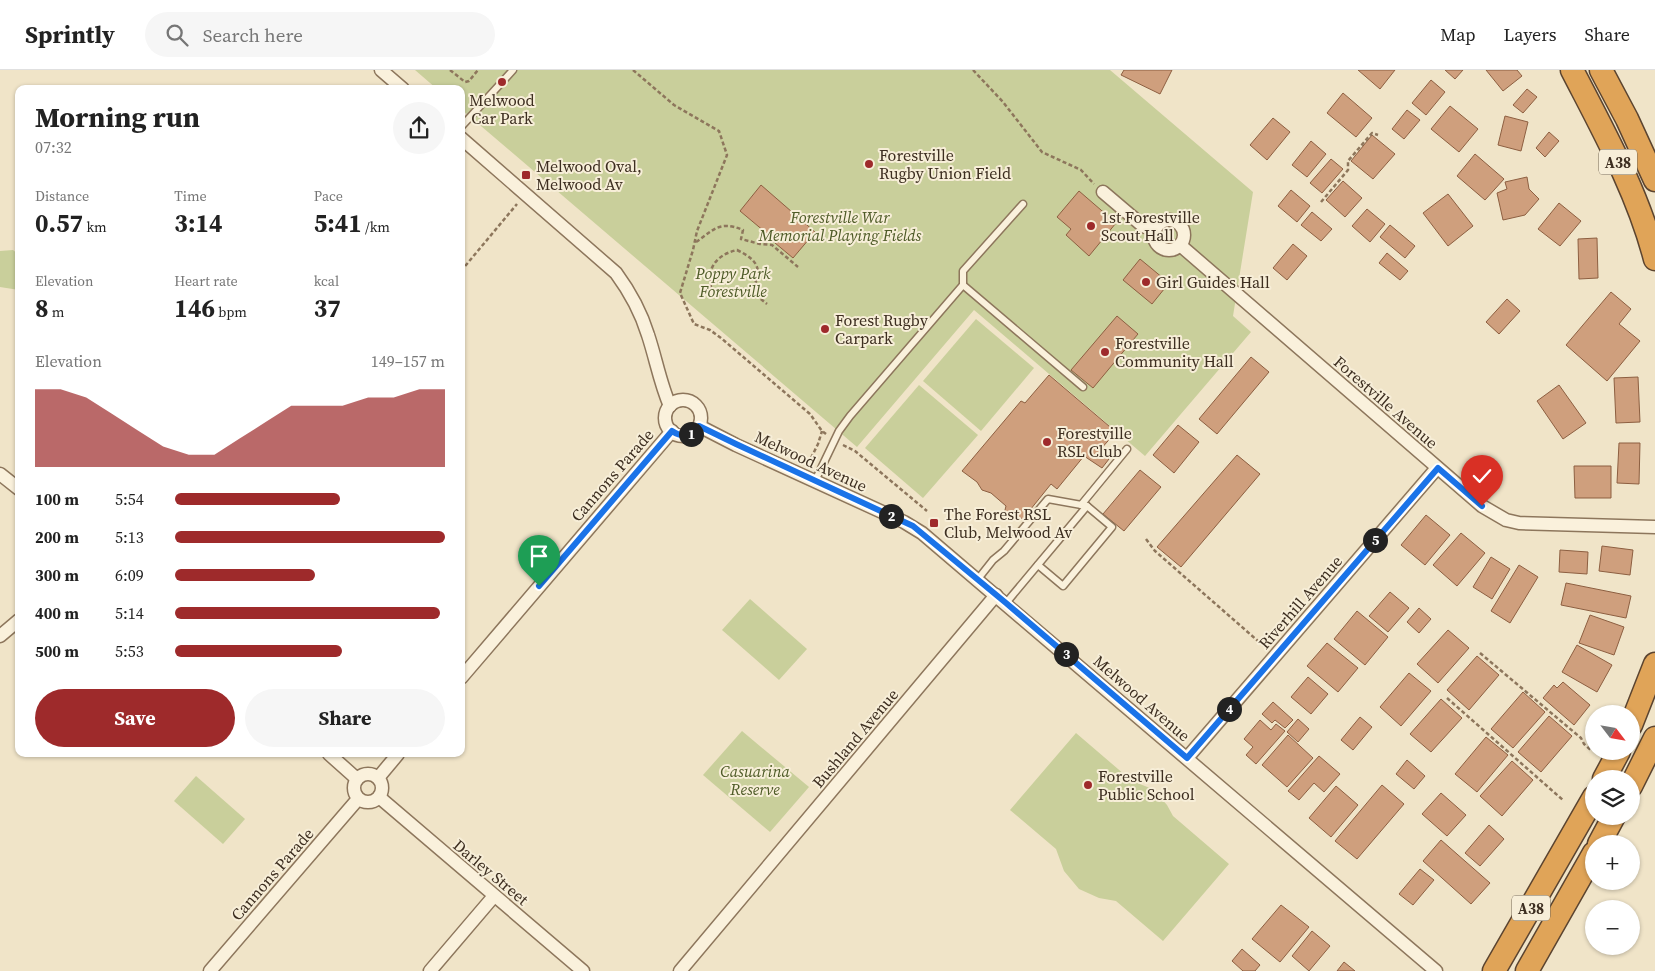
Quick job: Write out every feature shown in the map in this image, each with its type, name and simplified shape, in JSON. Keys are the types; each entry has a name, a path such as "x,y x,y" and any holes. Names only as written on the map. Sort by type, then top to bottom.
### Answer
{"highway":[{"name":"A38","path":"1572,70 1630,189 1655,259"},
{"name":"A38","path":"1601,70 1627,119 1655,180"},
{"path":"1639,705 1655,664"},
{"path":"1639,770 1655,738"},
{"name":"A38","path":"1494,971 1585,813"},
{"name":"A38","path":"1527,971 1585,869"}],"street":[{"path":"381,70 398,85"},
{"path":"465,141 616,272 631,293 648,334 663,391 670,406"},
{"path":"1103,192 1143,226 1154,230"},
{"path":"1164,220 1174,220 1182,226 1185,236 1180,245 1171,250 1161,248 1154,240 1156,226 1164,220"},
{"name":"Forestville Avenue","path":"1180,245 1482,506 1506,520 1520,523 1655,527"},
{"path":"680,400 696,405 701,415 699,426 692,434 681,436 672,431 666,422 670,406 680,400"},
{"name":"Melwood Avenue","path":"699,426 913,526 978,579 1436,971"},
{"name":"Cannons Parade","path":"465,673 672,431"},
{"name":"Riverhill Avenue","path":"1187,758 1438,468"},
{"path":"0,474 15,486"},
{"name":"Bushland Avenue","path":"680,971 1001,599"},
{"path":"0,636 15,623"},
{"path":"332,757 358,779"},
{"path":"378,778 396,757"},
{"path":"365,774 374,775 378,778 382,785 379,797 366,802 358,799 354,787 358,779 365,774"},
{"name":"Darley Street","path":"379,797 582,971"},
{"name":"Cannons Parade","path":"210,971 358,799"},
{"path":"430,971 494,896"}],"lane":[{"path":"465,123 513,70"},
{"path":"815,481 834,441 850,416 963,284 963,271 1023,204"},
{"path":"963,284 1084,387"},
{"path":"1001,599 1038,565 1127,449"},
{"path":"978,579 993,560 1004,552 1048,499 1084,505 1112,528 1063,586 1038,565"}],"path":[{"path":"450,70 465,82 469,81 478,70"},
{"path":"633,70 674,105 719,132 727,155 697,231 680,293 694,324 710,330 728,344 810,414 822,431 834,441 855,451 926,511"},
{"path":"973,70 1003,102 1042,152 1081,170 1103,192"},
{"path":"1321,202 1348,170 1348,161 1372,133 1378,135"},
{"path":"465,266 526,194"},
{"path":"694,243 716,227 737,228 743,230 740,238 760,244 772,245 798,267"},
{"path":"738,250 750,256 759,274 752,291 728,298 713,293 709,282 710,275 721,256 738,250"},
{"path":"752,291 767,304"},
{"path":"811,458 822,431"},
{"path":"1146,539 1155,551 1275,656"},
{"path":"1480,653 1581,738 1585,745"},
{"path":"1447,698 1564,801"}],"green space":[{"name":"Forestville War Memorial Playing Fields","path":"415,70 1110,70 1253,192 1233,316 1251,332 1145,456 974,310 857,447 465,112 465,85 432,85"},
{"path":"13,250 15,252 15,289 0,287 0,251"},
{"path":"976,319 1034,368 981,431 923,381"},
{"path":"919,385 978,435 923,498 865,448"},
{"path":"750,599 807,649 779,680 722,630"},
{"name":"Casuarina Reserve","path":"742,731 809,787 770,832 703,775"},
{"path":"1076,733 1132,781 1150,788 1167,805 1173,816 1229,864 1163,941 1116,901 1099,898 1079,889 1064,871 1056,849 1010,810"},
{"path":"196,776 245,819 223,844 174,801"}],"building":[{"path":"1124,70 1172,70 1160,94 1121,75"},
{"path":"1358,70 1395,70 1380,89"},
{"path":"1445,70 1463,70 1455,79"},
{"path":"1486,70 1517,70 1522,76 1503,91"},
{"path":"1431,80 1445,92 1426,115 1412,103"},
{"path":"1527,89 1537,97 1523,113 1513,105"},
{"path":"1343,93 1372,118 1356,137 1327,113"},
{"path":"1450,106 1478,129 1459,152 1431,129"},
{"path":"1407,110 1420,120 1404,139 1392,129"},
{"path":"1505,116 1528,122 1521,151 1498,145"},
{"path":"1273,118 1290,132 1267,160 1250,145"},
{"path":"1549,132 1559,141 1545,157 1536,148"},
{"path":"1372,135 1395,154 1373,179 1351,161"},
{"path":"1311,141 1326,154 1307,177 1292,165"},
{"path":"1475,154 1504,179 1485,200 1457,176"},
{"path":"1331,159 1343,169 1322,193 1310,183"},
{"path":"1527,177 1529,189 1539,199 1525,215 1503,220 1497,193 1507,189 1505,182"},
{"path":"1343,181 1362,198 1345,217 1326,200"},
{"path":"761,185 815,232 793,258 740,211"},
{"path":"1291,190 1310,206 1297,222 1278,206"},
{"name":"1st Forestville Scout Hall","path":"1079,191 1116,223 1089,256 1066,235 1071,229 1057,217"},
{"path":"1448,194 1473,226 1448,246 1423,213"},
{"path":"1559,203 1581,221 1560,246 1538,229"},
{"path":"1367,209 1385,224 1370,242 1352,226"},
{"path":"1312,212 1332,229 1321,241 1301,225"},
{"path":"1390,225 1415,246 1405,258 1380,237"},
{"path":"1597,238 1598,278 1579,279 1578,239"},
{"path":"1293,244 1307,256 1287,280 1273,268"},
{"path":"1387,253 1408,271 1400,280 1379,263"},
{"name":"Girl Guides Hall","path":"1140,259 1169,283 1152,304 1123,280"},
{"path":"1611,292 1631,309 1619,324 1640,341 1607,381 1566,345"},
{"path":"1507,299 1520,311 1499,334 1486,322"},
{"name":"Forestville Community Hall","path":"1117,316 1138,334 1093,388 1071,370"},
{"path":"1251,357 1269,372 1217,434 1199,419"},
{"name":"Forestville RSL Club","path":"1049,375 1116,432 1099,451 1109,459 1102,468 1084,456 1057,489 1051,484 1026,515 1025,519 1013,519 1004,514 1006,506 991,493 982,490 977,482 962,471 1021,401 1025,403"},
{"path":"1638,377 1640,422 1616,423 1614,378"},
{"path":"1559,385 1586,423 1563,439 1537,401"},
{"path":"1178,425 1199,442 1174,473 1153,455"},
{"path":"1619,443 1640,443 1639,484 1617,483"},
{"path":"1237,455 1260,474 1181,567 1157,547"},
{"path":"1574,466 1611,466 1611,498 1575,498"},
{"path":"1140,470 1161,487 1124,531 1103,514"},
{"path":"1426,515 1450,535 1425,565 1401,545"},
{"path":"1461,533 1485,553 1457,586 1433,565"},
{"path":"1602,546 1633,550 1630,575 1599,571"},
{"path":"1560,550 1588,552 1587,574 1559,572"},
{"path":"1491,557 1510,569 1492,599 1473,587"},
{"path":"1519,565 1538,577 1510,623 1491,611"},
{"path":"1566,583 1631,596 1626,618 1561,605"},
{"path":"1390,592 1409,608 1388,632 1369,616"},
{"path":"1419,608 1431,619 1419,633 1407,622"},
{"path":"1357,611 1388,637 1365,665 1334,639"},
{"path":"1590,615 1624,627 1614,655 1579,643"},
{"path":"1448,630 1469,648 1438,683 1417,664"},
{"path":"1327,643 1358,668 1338,692 1307,666"},
{"path":"1577,645 1612,665 1597,692 1562,672"},
{"path":"1477,656 1499,675 1469,710 1447,690"},
{"path":"1409,673 1431,691 1401,726 1380,707"},
{"path":"1308,677 1328,694 1311,714 1291,697"},
{"path":"1563,682 1590,705 1585,705 1585,711 1574,725 1543,698 1554,685 1557,688"},
{"path":"1523,692 1545,712 1513,748 1491,729"},
{"path":"1441,699 1462,718 1431,752 1410,734"},
{"path":"1273,702 1293,720 1285,728 1275,720 1272,723 1262,714"},
{"path":"1549,716 1572,736 1541,772 1518,752"},
{"path":"1360,717 1372,727 1353,750 1341,740"},
{"path":"1298,719 1309,729 1298,742 1287,732"},
{"path":"1260,720 1271,730 1276,724 1285,731 1256,764 1246,755 1253,747 1244,739"},
{"path":"1288,735 1313,758 1287,787 1262,765"},
{"path":"1486,737 1508,755 1477,792 1455,774"},
{"path":"1319,756 1340,774 1324,792 1314,783 1299,800 1288,791"},
{"path":"1407,760 1425,776 1414,789 1396,774"},
{"path":"1512,761 1533,780 1502,816 1480,796"},
{"path":"1382,785 1404,804 1357,859 1335,841"},
{"path":"1336,786 1358,805 1331,837 1309,818"},
{"path":"1441,793 1466,815 1447,836 1422,814"},
{"path":"1489,825 1504,839 1480,866 1465,853"},
{"path":"1441,840 1490,883 1471,904 1423,861"},
{"path":"1420,869 1434,880 1413,905 1399,894"},
{"path":"1281,905 1309,927 1280,962 1252,939"},
{"path":"1312,931 1330,946 1309,971 1292,956"},
{"path":"1242,949 1260,965 1255,971 1243,971 1232,961"},
{"path":"1344,962 1355,971 1337,971"}],"place":[{"name":"Melwood Car Park","path":"502,82"},
{"name":"Forestville Rugby Union Field","path":"869,164"},
{"name":"Melwood Oval, Melwood Av","path":"526,175"},
{"name":"1st Forestville Scout Hall","path":"1091,226"},
{"name":"Girl Guides Hall","path":"1146,282"},
{"name":"Forest Rugby Carpark","path":"825,329"},
{"name":"Forestville Community Hall","path":"1105,352"},
{"name":"Forestville RSL Club","path":"1047,442"},
{"name":"The Forest RSL Club, Melwood Av","path":"934,523"},
{"name":"Forestville Public School","path":"1088,785"}],"route":[{"path":"539,586 656,447 672,431 681,436 687,435 692,434 699,426 913,526 1187,758 1438,468 1482,506"}],"park label":[{"name":"Poppy Park Forestville","path":"733,282"}]}
